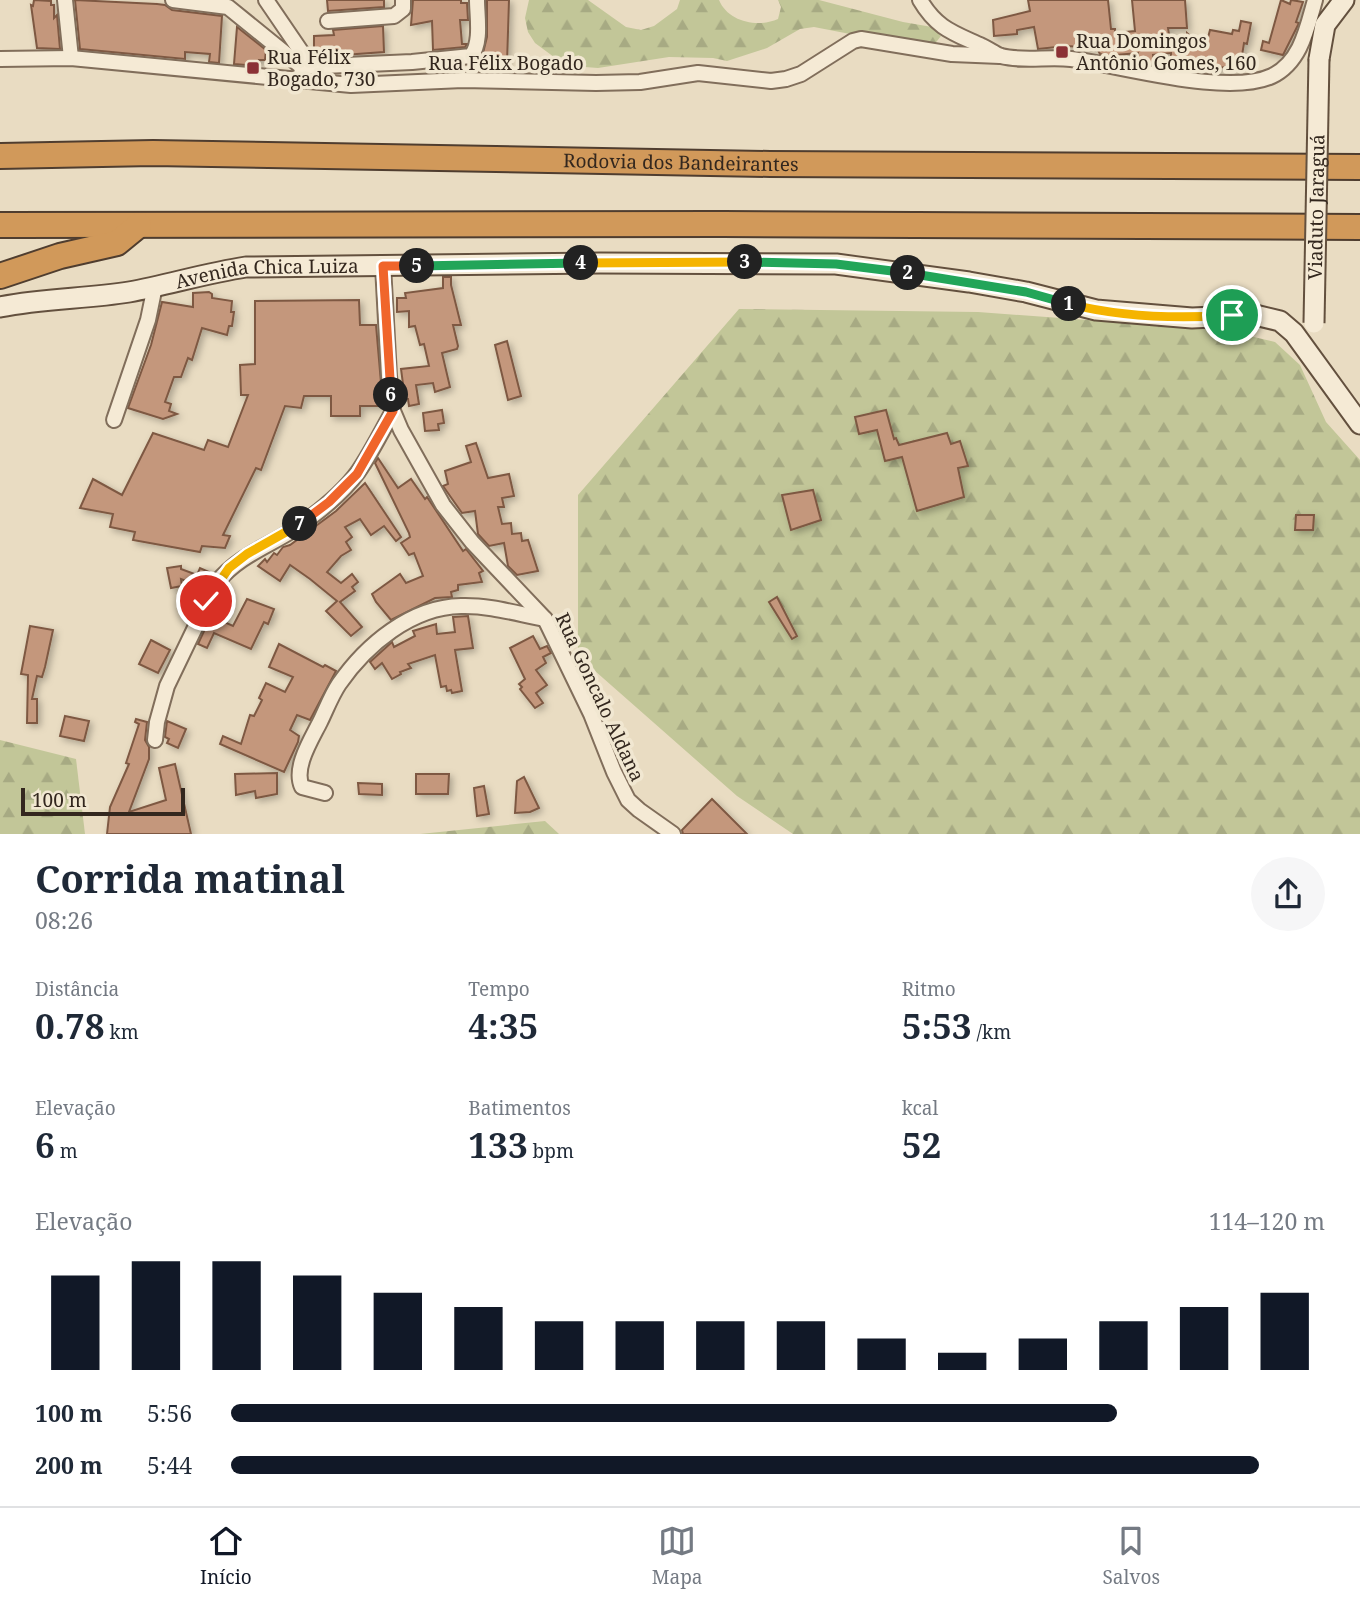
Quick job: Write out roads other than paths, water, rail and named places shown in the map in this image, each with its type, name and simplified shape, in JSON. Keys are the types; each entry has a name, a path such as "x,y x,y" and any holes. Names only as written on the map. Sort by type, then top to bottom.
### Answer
{"highway":[{"name":"Rodovia dos Bandeirantes","path":"0,156 153,153 798,164 1360,167"},
{"path":"0,225 1360,227"},
{"path":"0,276 60,256 117,243 139,225"}],"main road":[{"path":"1313,36 1325,25 1343,0"},
{"name":"Viaduto Jaraguá","path":"1311,356 1314,323 1319,59 1313,36"},
{"name":"Avenida Chica Luiza","path":"0,307 22,302 98,296 246,267 652,262 848,265 1026,292 1096,310 1192,318 1239,314 1280,321 1294,333 1360,424"}],"street":[{"path":"65,0 71,58"},
{"path":"173,0 228,7 305,71 471,55 477,44 477,0"},
{"path":"266,0 305,71"},
{"path":"328,21 394,16 402,9 404,0"},
{"path":"920,0 934,21 945,29 1000,56"},
{"name":"Rua Félix Bogado","path":"0,59 71,58 305,71 351,85 463,80 640,82 698,73 771,81 801,74 853,41 861,39 952,54 1073,59 1198,80 1244,82 1258,81 1282,70 1313,36 1315,0"},
{"name":"Rua Goncalo Aldana","path":"383,266 393,411 412,452 443,505 472,542 545,619 628,800 673,834"},
{"path":"114,419 148,320 155,286"},
{"path":"155,740 159,711 167,685 217,582 247,554 293,529 329,502 357,474 393,411"},
{"path":"325,793 302,787 299,780 305,755 338,685 365,653 388,632 420,615 460,606 490,608 545,619"}],"place":[{"name":"Rua Domingos Antônio Gomes, 160","path":"1062,52"},
{"name":"Rua Félix Bogado, 730","path":"253,68"}]}
